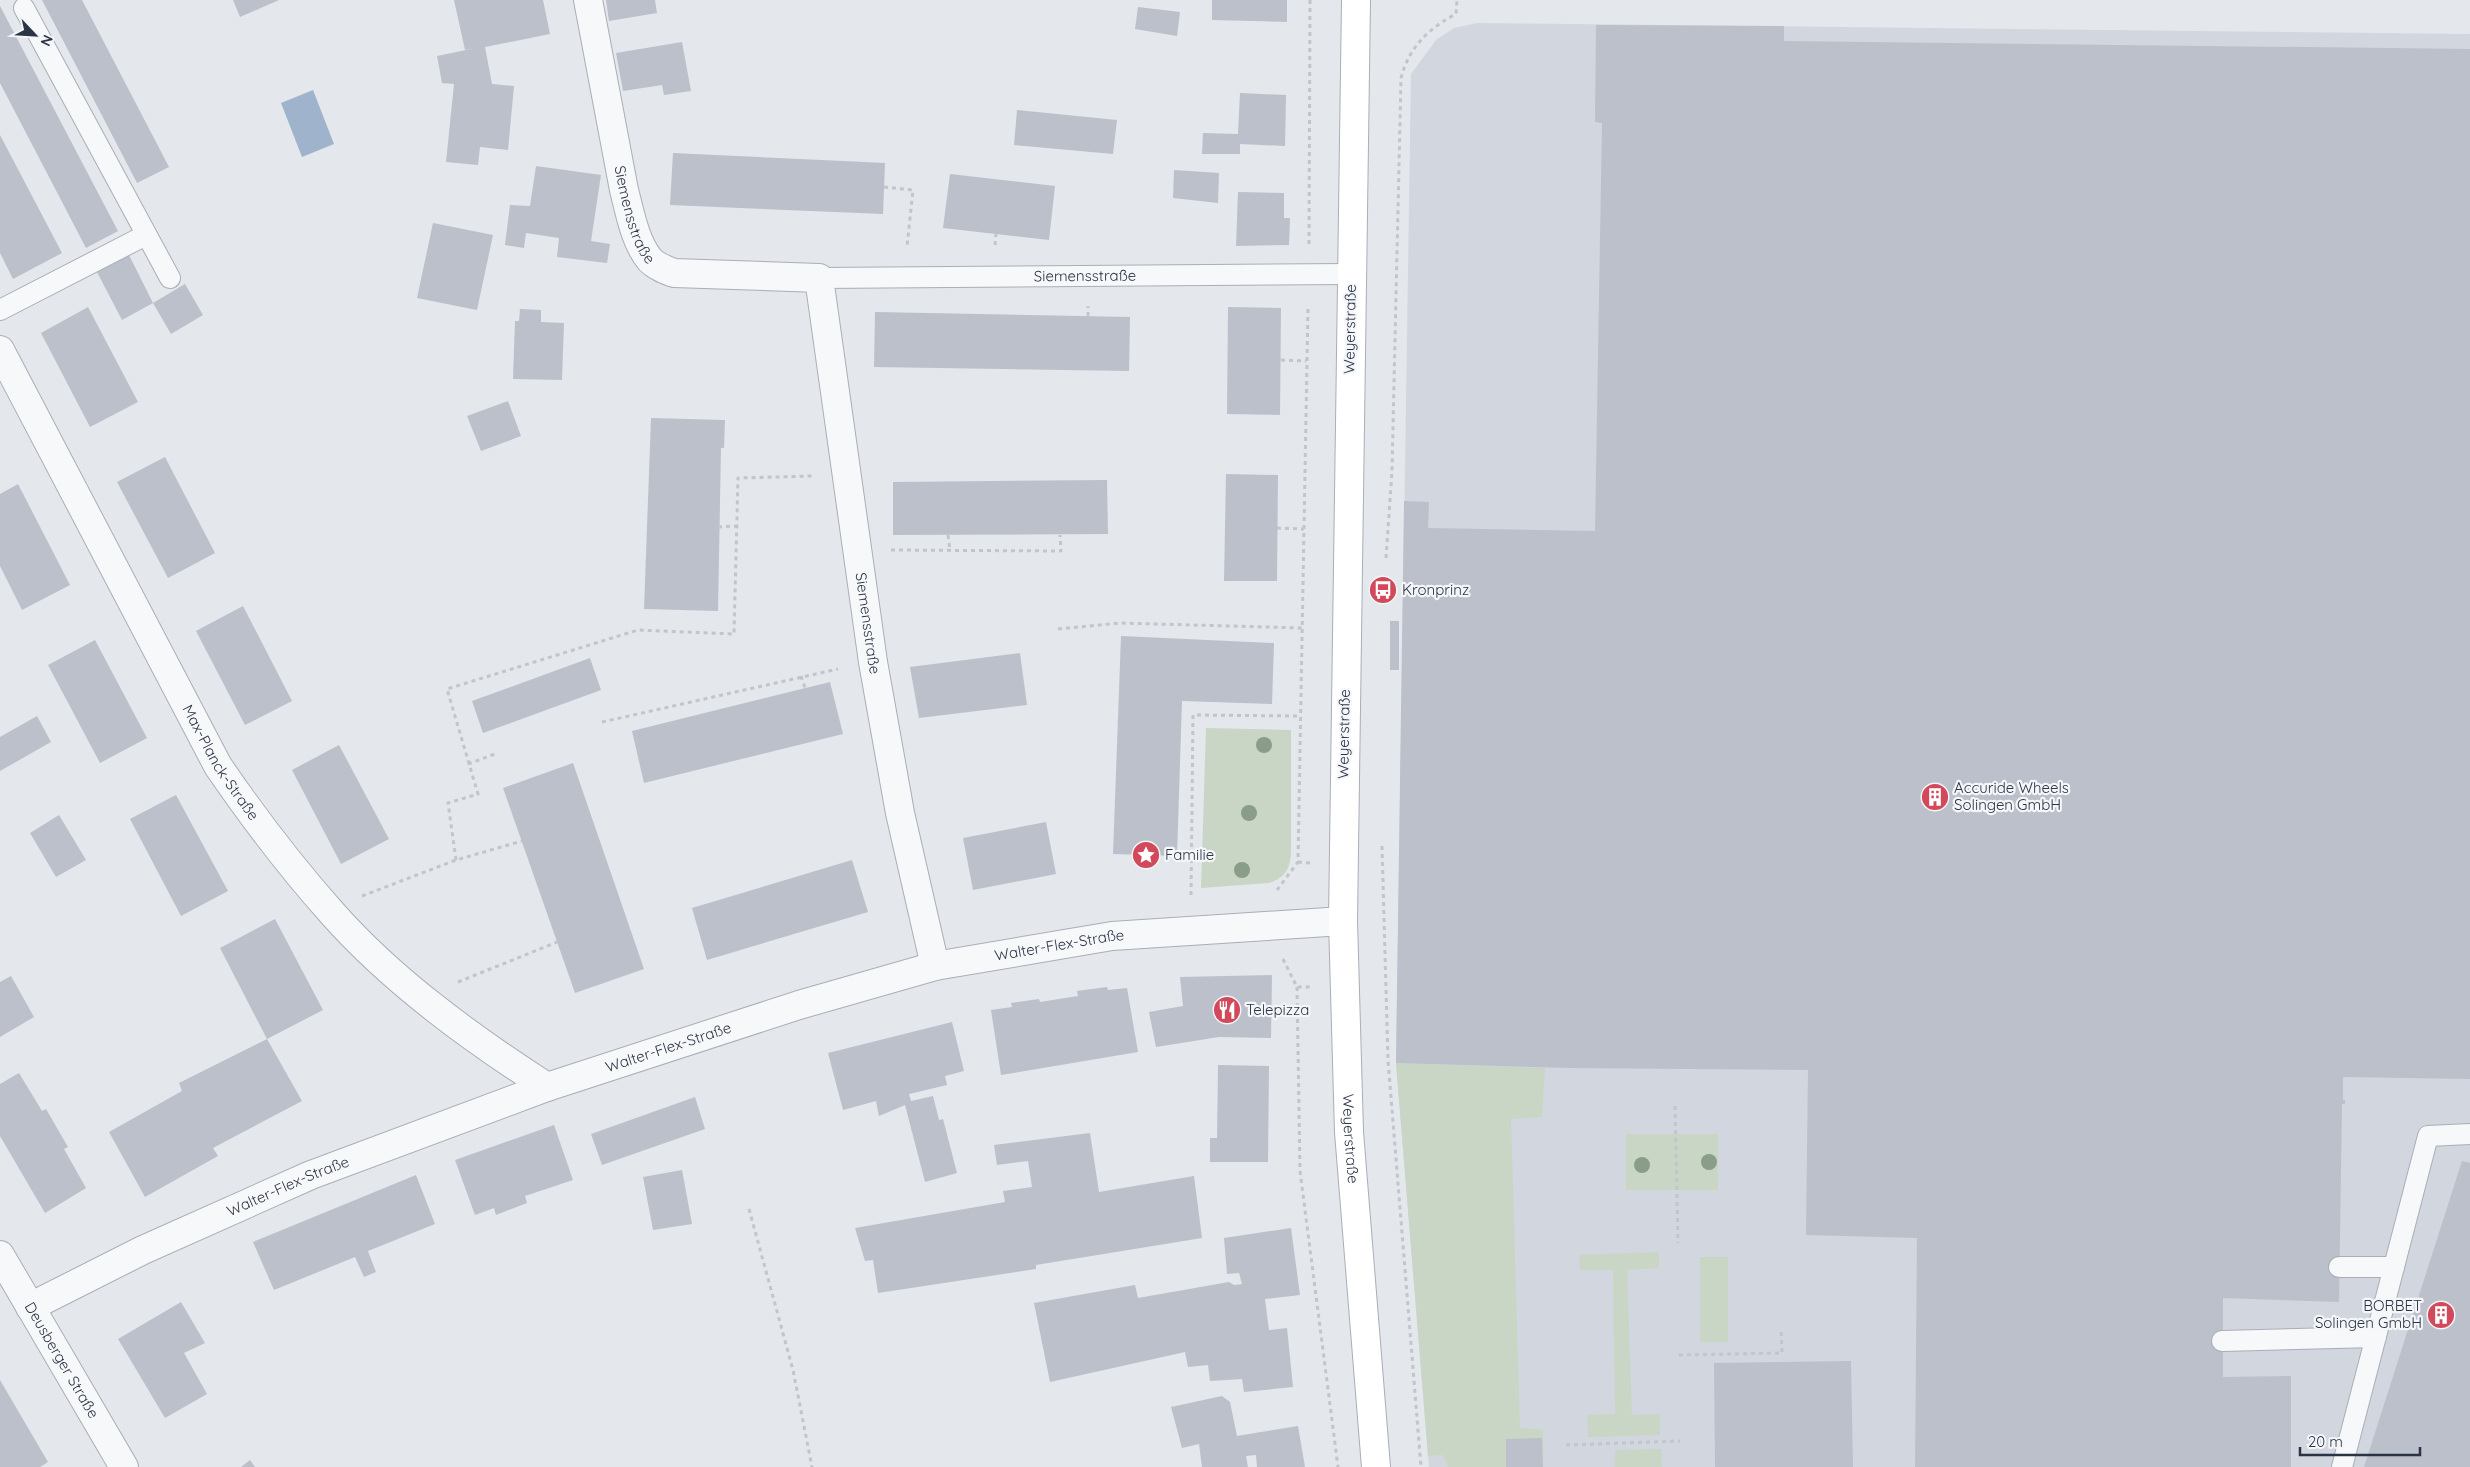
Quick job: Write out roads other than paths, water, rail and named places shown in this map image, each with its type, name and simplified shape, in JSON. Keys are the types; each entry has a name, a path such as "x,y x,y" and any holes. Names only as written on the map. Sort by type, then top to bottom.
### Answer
{"main road":[{"name":"Weyerstraße","path":"1356,0 1343,921 1349,1132 1376,1467"}],"street":[{"name":"Siemensstraße","path":"588,0 624,190 631,218 650,260 659,267 674,273 819,278 873,662 900,813 935,966"},
{"name":"Max-Planck-Straße","path":"0,350 218,766 282,855 328,908 365,946 422,996 497,1055 547,1087"},
{"name":"Walter-Flex-Straße","path":"30,1307 143,1250 237,1207 387,1146 547,1087 719,1030 935,966 1112,936 1343,921"},
{"name":"Deusberger Straße","path":"0,1255 124,1467"}],"lane":[{"path":"24,8 170,278"},
{"path":"0,310 146,235"},
{"name":"Siemensstraße","path":"819,278 1351,274"},
{"path":"2342,1467 2428,1136 2470,1134"},
{"path":"2339,1267 2394,1267"},
{"path":"2222,1341 2376,1337"}],"water":[{"path":"313,90 334,144 302,157 281,103"}],"place":[{"name":"Kronprinz","path":"1383,590"},
{"name":"Accuride Wheels Solingen GmbH","path":"1935,797"},
{"name":"Familie","path":"1146,855"},
{"name":"Telepizza","path":"1227,1010"},
{"name":"BORBET Solingen GmbH","path":"2441,1315"}]}
